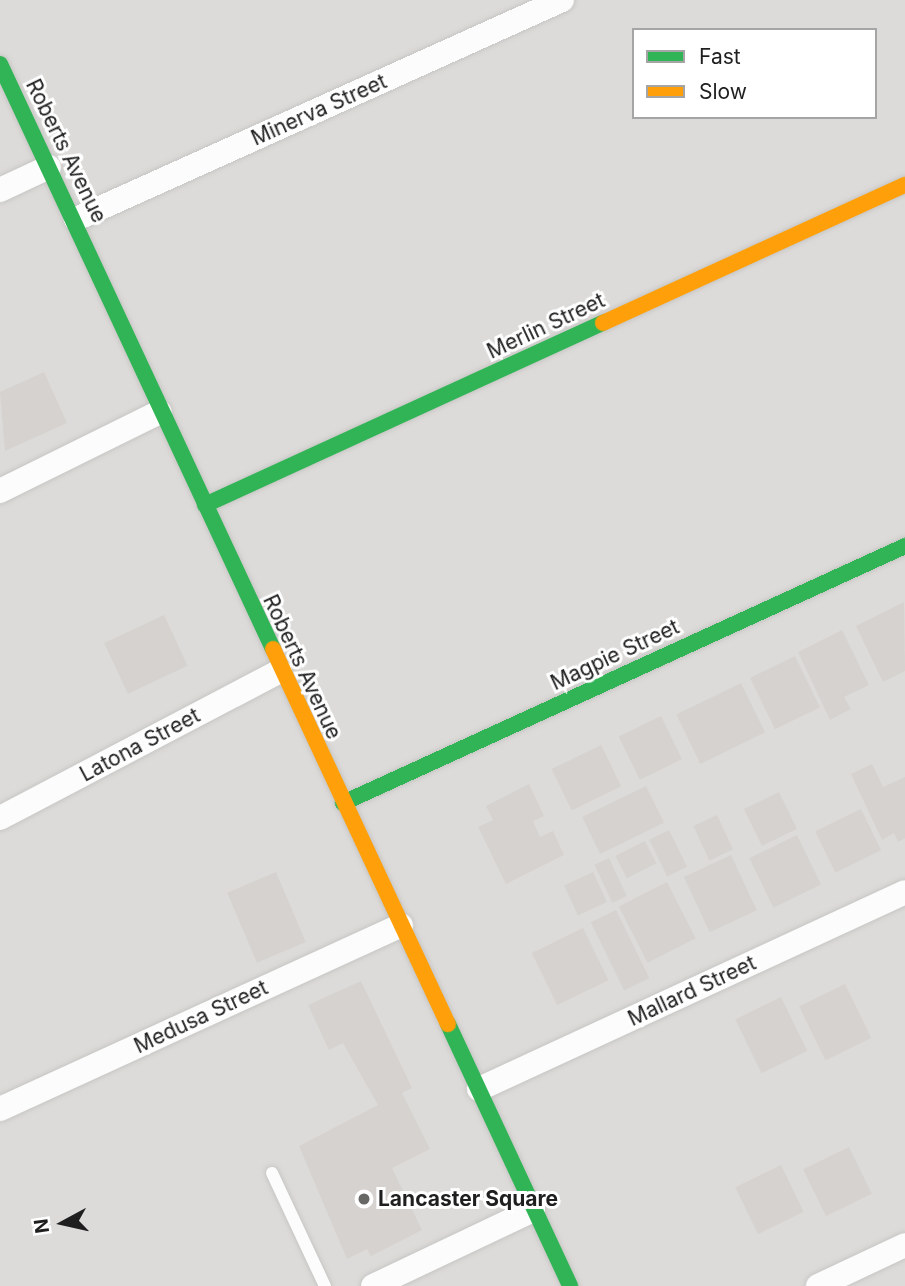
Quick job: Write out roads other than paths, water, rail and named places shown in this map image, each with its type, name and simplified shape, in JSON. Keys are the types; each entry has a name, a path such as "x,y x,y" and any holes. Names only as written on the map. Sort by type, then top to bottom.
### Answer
{"street":[{"name":"Minerva Street","path":"76,219 562,0"},
{"name":"Roberts Avenue","path":"2,65 76,219 160,411 570,1286"},
{"path":"0,190 49,167"},
{"name":"Merlin Street","path":"205,505 905,186"},
{"path":"0,491 160,411"},
{"name":"Magpie Street","path":"343,803 905,546"},
{"name":"Latona Street","path":"0,818 281,671"},
{"name":"Mallard Street","path":"479,1089 905,892"},
{"name":"Medusa Street","path":"0,1109 401,925"},
{"path":"373,1286 533,1210"},
{"path":"818,1286 905,1245"}],"lane":[{"path":"272,1173 326,1286"}],"place":[{"name":"Lancaster Square","path":"364,1199"}]}
